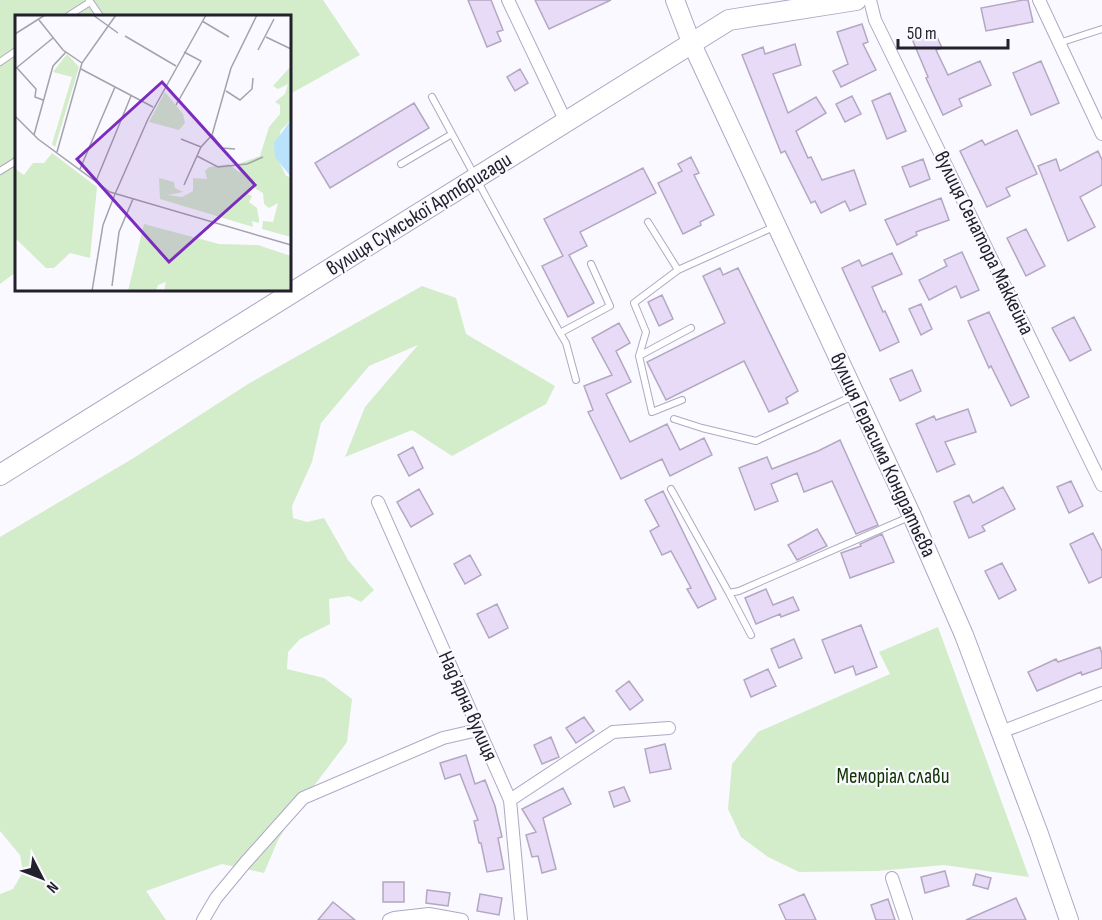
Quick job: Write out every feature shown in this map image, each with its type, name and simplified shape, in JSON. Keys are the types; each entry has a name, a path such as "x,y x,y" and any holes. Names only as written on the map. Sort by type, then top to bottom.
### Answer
{"main road":[{"name":"вулиця Сумської Артбригади","path":"0,475 729,20 856,0"}],"street":[{"path":"508,0 566,122"},
{"name":"вулиця Герасима Кондратьєва","path":"675,0 691,42 856,394 964,636 1069,920"},
{"name":"вулиця Сенатора Маккейна","path":"870,0 875,20 1102,485"},
{"path":"1039,0 1102,134"},
{"name":"Надʼярна вулиця","path":"378,502 510,800 521,920"},
{"path":"1001,732 1102,693"},
{"path":"510,800 613,732 669,728"},
{"path":"203,920 230,880 303,798 443,738 478,730"},
{"path":"892,878 906,920"},
{"path":"389,920 429,914 462,920"}],"lane":[{"path":"69,15 89,1 99,15"},
{"path":"1059,43 1102,29"},
{"path":"0,62 15,52"},
{"path":"432,98 566,343 576,380"},
{"path":"401,164 452,134"},
{"path":"0,171 15,162"},
{"path":"648,222 678,270"},
{"path":"682,400 652,412 639,356 646,332 634,303 678,270 776,225"},
{"path":"560,333 610,306 591,264"},
{"path":"639,356 691,327"},
{"path":"674,418 756,441 856,394"},
{"path":"671,489 751,635"},
{"path":"729,593 739,591 912,516"}],"green space":[{"path":"0,0 323,0 360,55 291,93 291,15 15,15 15,273 0,284"},
{"path":"422,286 456,298 466,334 555,386 546,404 452,456 412,430 345,457 365,407 418,345 369,366 321,423 312,462 292,506 293,518 307,522 324,518 348,560 374,590 361,602 349,596 329,599 330,624 300,639 288,652 287,669 324,678 352,699 347,742 298,807 278,840 264,873 222,864 146,891 166,920 0,920 0,894 13,889 23,872 20,855 0,831 0,537 132,459 248,384"},
{"name":"Меморіал слави","path":"938,627 1029,877 944,865 877,871 799,872 768,857 741,837 728,809 732,764 758,732 890,674 879,652"}],"building":[{"path":"468,0 491,0 503,30 497,32 501,41 487,47"},
{"path":"535,0 611,0 549,29"},
{"path":"1028,0 1033,22 986,31 981,8"},
{"path":"862,24 868,42 863,44 876,70 841,87 833,71 848,64 837,32"},
{"path":"934,30 942,48 936,50 948,75 980,61 991,85 959,99 962,106 943,115 912,39"},
{"path":"795,44 801,65 773,74 788,113 816,97 826,113 796,131 808,158 811,157 822,180 854,170 866,204 850,211 845,201 821,213 815,201 811,203 785,151 781,153 742,55 763,47 765,54"},
{"path":"1041,61 1059,103 1031,115 1013,73"},
{"path":"520,69 528,83 515,91 507,77"},
{"path":"890,93 906,131 887,139 872,101"},
{"path":"852,96 861,114 845,122 836,104"},
{"path":"414,103 429,128 330,188 315,163"},
{"path":"1017,130 1037,174 1006,188 1010,196 987,207 960,151 982,140 985,145"},
{"path":"1098,151 1102,160 1102,185 1080,197 1095,227 1068,241 1038,166 1056,159 1060,171"},
{"path":"691,157 699,173 694,175 714,215 683,234 658,183 682,171 678,164"},
{"path":"923,159 930,179 910,187 902,167"},
{"path":"643,168 656,193 580,232 587,246 569,255 594,303 568,317 542,266 563,256 544,219"},
{"path":"941,198 949,220 916,232 917,235 897,245 885,220"},
{"path":"1026,229 1045,266 1026,276 1007,238"},
{"path":"962,252 979,290 961,298 956,286 929,300 919,280 947,266 944,260"},
{"path":"892,253 902,274 872,287 899,342 880,351 842,268 859,260 862,266"},
{"path":"720,268 723,275 738,268 798,391 786,398 788,403 769,412 744,361 666,400 647,362 725,323 703,276"},
{"path":"662,295 673,319 659,326 648,302"},
{"path":"921,304 932,329 921,335 909,309"},
{"path":"989,312 1029,397 1011,406 991,366 989,368 968,321"},
{"path":"1074,317 1091,350 1070,361 1052,328"},
{"path":"619,323 630,343 616,351 631,382 606,394 630,442 667,424 680,450 704,438 712,455 670,476 662,459 621,479 588,412 593,410 584,386 612,375 592,338"},
{"path":"912,370 921,391 900,401 890,379"},
{"path":"968,409 976,432 945,442 955,464 937,472 916,424 934,416 936,420"},
{"path":"840,440 878,525 856,534 832,481 804,492 797,473 771,484 778,501 755,510 739,468 767,457 772,469"},
{"path":"413,447 423,468 409,476 398,455"},
{"path":"1071,481 1083,506 1069,513 1057,487"},
{"path":"1003,487 1015,509 982,526 985,531 969,538 954,502 969,495 973,503"},
{"path":"419,489 433,514 411,527 397,502"},
{"path":"663,491 716,599 698,608 687,589 691,588 671,551 662,555 650,531 659,526 645,500"},
{"path":"817,529 827,546 797,560 788,545"},
{"path":"1093,533 1102,551 1102,577 1089,583 1070,544"},
{"path":"882,534 894,562 850,578 841,553 861,546 860,544"},
{"path":"470,555 481,575 465,584 454,564"},
{"path":"1002,563 1016,590 999,599 985,571"},
{"path":"766,589 773,605 793,597 799,610 781,617 780,614 756,624 745,598"},
{"path":"497,604 508,628 489,638 477,614"},
{"path":"861,625 877,667 856,675 853,666 835,673 822,640"},
{"path":"794,639 802,658 779,668 771,649"},
{"path":"1100,647 1102,668 1082,675 1081,672 1037,691 1028,672 1056,659 1058,662"},
{"path":"768,669 776,686 751,697 744,680"},
{"path":"629,681 643,700 630,710 616,691"},
{"path":"584,717 594,731 576,743 566,728"},
{"path":"551,737 559,757 542,764 534,745"},
{"path":"665,744 671,769 650,773 645,749"},
{"path":"466,755 475,784 485,780 495,806 502,837 498,838 504,869 487,872 474,821 478,820 460,774 445,779 440,763"},
{"path":"624,787 630,801 614,807 609,792"},
{"path":"563,788 571,804 543,818 556,869 542,873 538,856 532,857 526,835 536,832 522,809"},
{"path":"945,871 949,886 925,893 921,877"},
{"path":"976,874 991,878 988,889 973,885"},
{"path":"383,882 404,882 404,902 383,902"},
{"path":"427,890 450,893 448,906 426,903"},
{"path":"480,894 502,898 499,915 477,911"},
{"path":"804,894 816,920 786,920 779,905"},
{"path":"1016,898 1026,920 966,920"},
{"path":"888,899 895,920 876,920 871,905"},
{"path":"333,902 355,920 318,920"}]}
